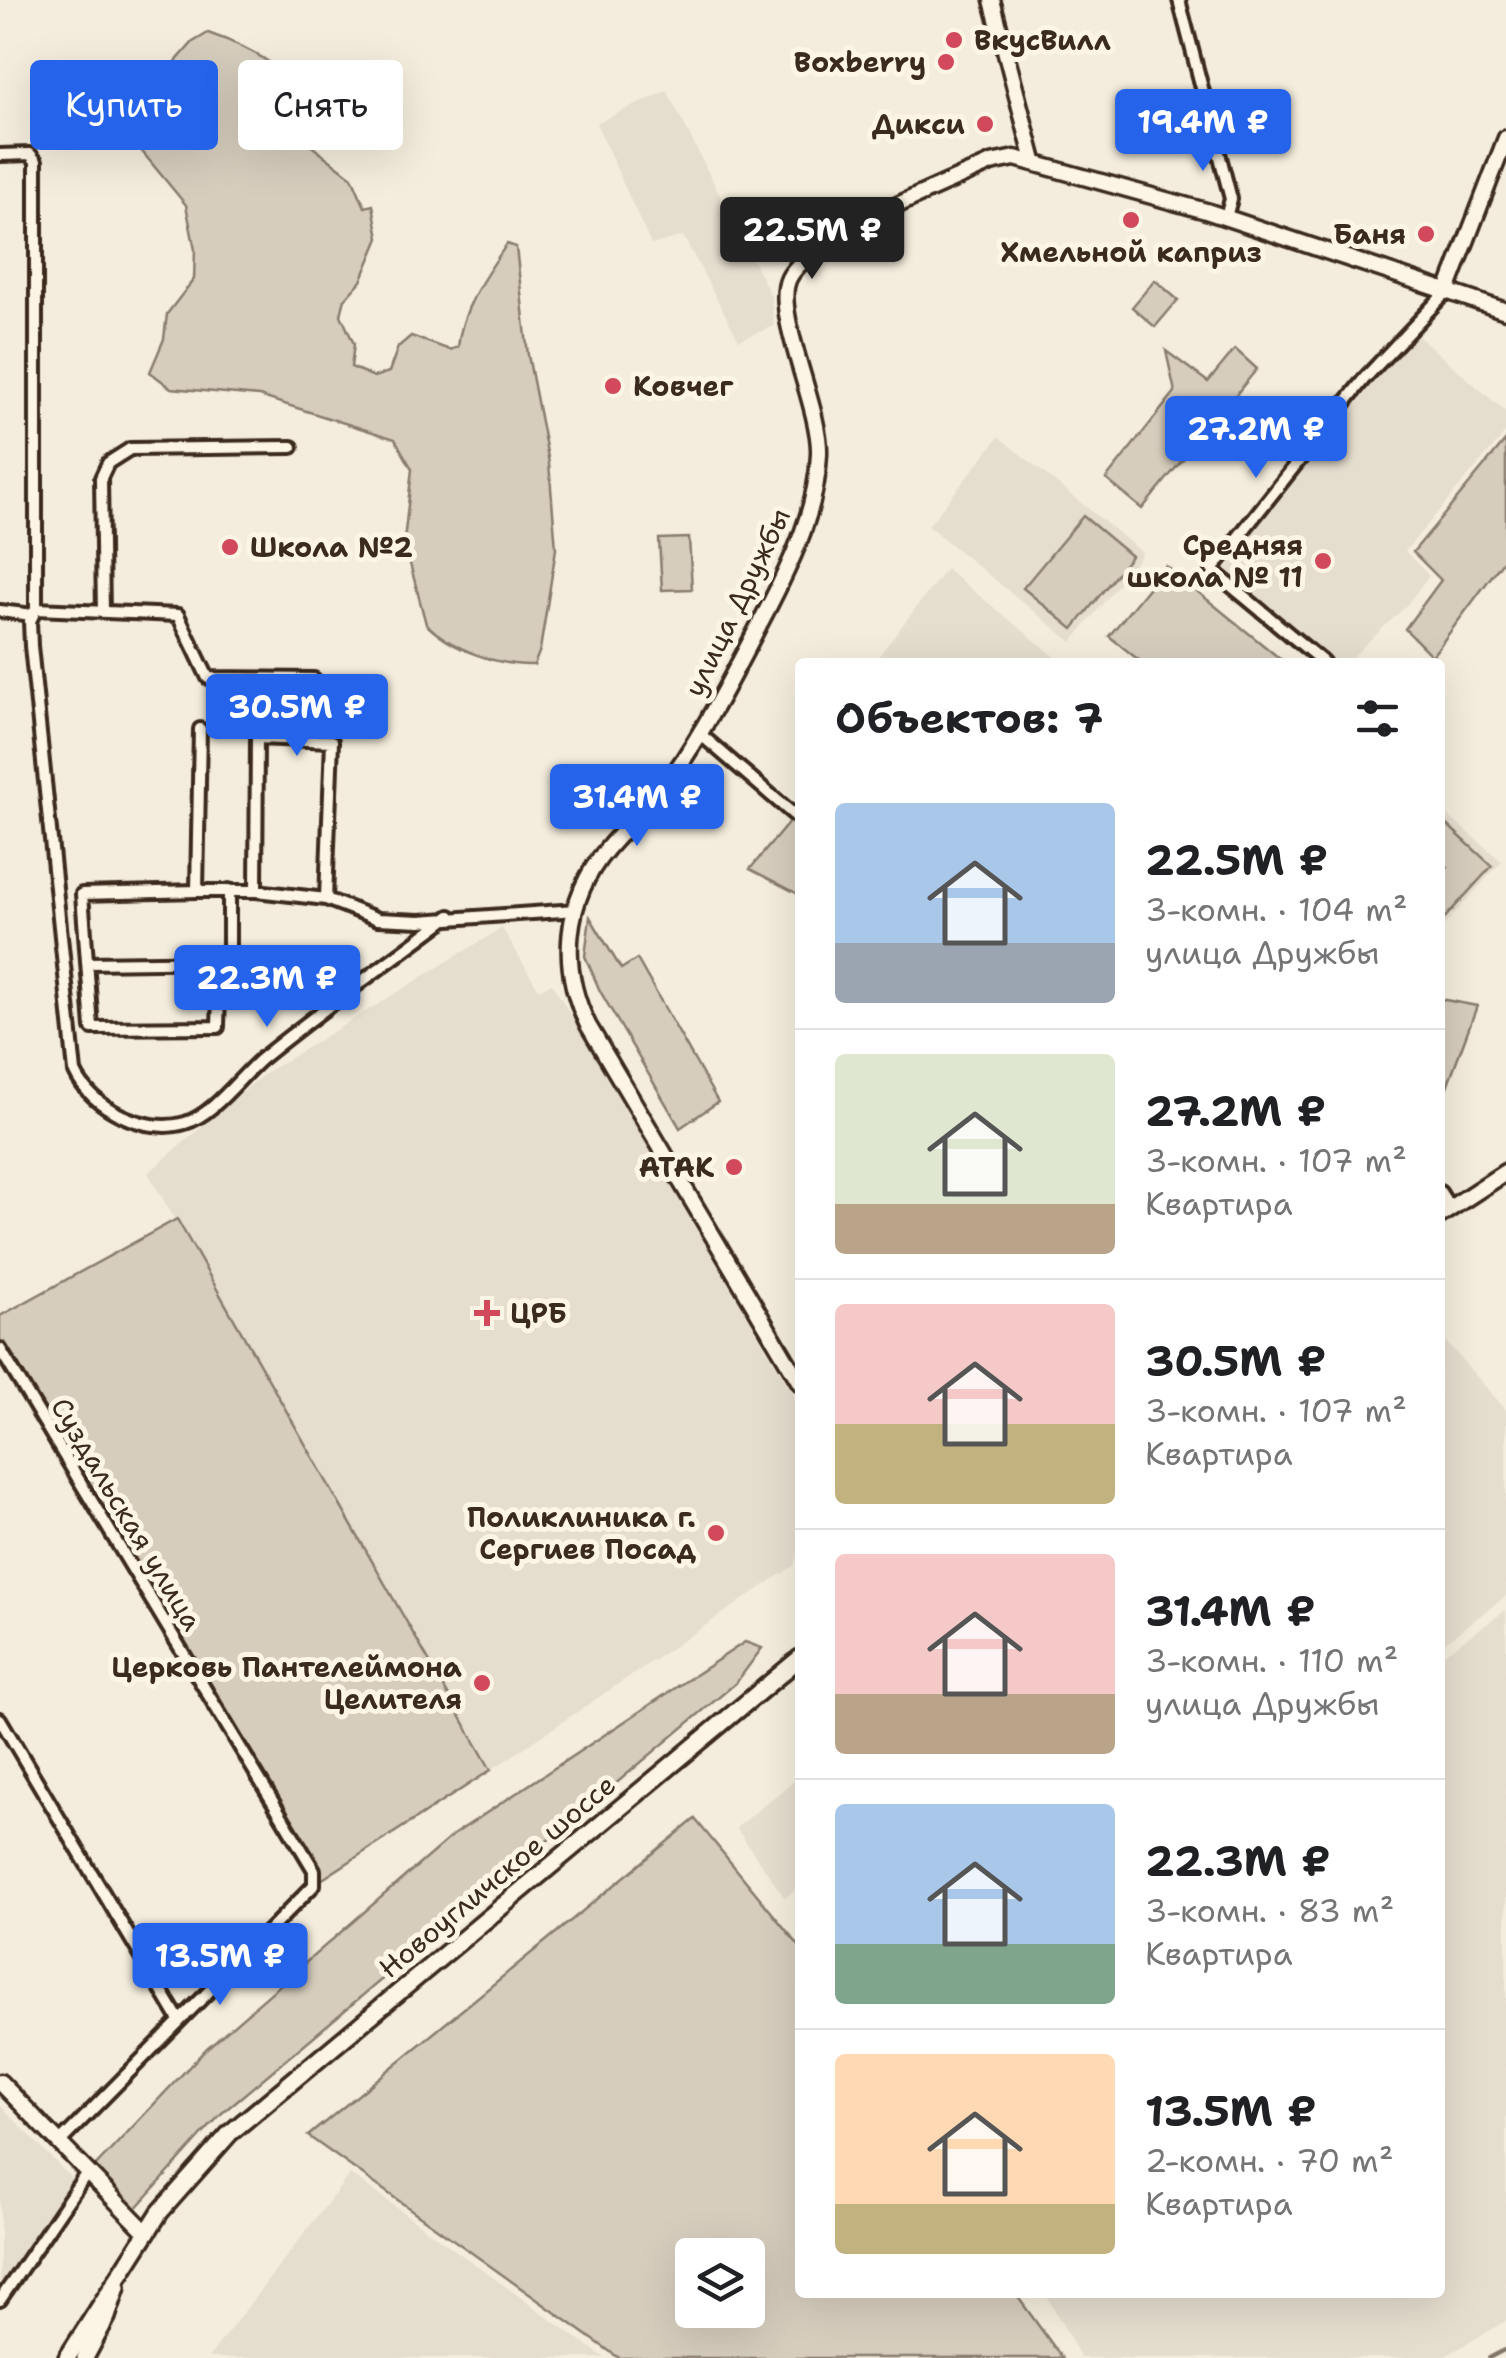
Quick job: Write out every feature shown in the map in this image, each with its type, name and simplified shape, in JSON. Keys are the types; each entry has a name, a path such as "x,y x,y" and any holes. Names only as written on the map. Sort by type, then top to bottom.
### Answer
{"main road":[{"path":"1445,1212 1506,1172"},
{"name":"Новоугличское шоссе","path":"68,2358 99,2302 120,2278 147,2233 184,2183 243,2120 795,1662"},
{"name":"Новоугличское шоссе","path":"85,2358 107,2317 120,2278"}],"street":[{"path":"992,0 1034,161"},
{"path":"1178,0 1231,199 1226,218"},
{"path":"1318,658 1212,570 1364,378 1447,291 1506,138"},
{"path":"0,155 30,154 36,161 35,612 31,646 75,1072 90,1097 108,1110 162,1124 185,1124 262,1059 450,916"},
{"name":"улица Дружбы","path":"795,1374 576,1002 567,964 576,910 596,863 664,786 698,733 791,562 813,502 818,432 812,396 784,308 790,275 827,243 991,162 1034,161 1226,218 1506,311"},
{"path":"103,612 101,478 108,463 130,449 292,447"},
{"path":"0,611 178,615 208,678 314,679"},
{"path":"196,891 200,729"},
{"path":"698,733 795,816"},
{"path":"256,891 257,738 332,741 326,899"},
{"path":"87,964 230,961 229,890"},
{"path":"220,961 218,1028 92,1028 82,894 256,891 326,899 378,919 576,910"},
{"name":"Суздальская улица","path":"0,1349 308,1857 314,1886 179,2020"},
{"path":"0,1719 179,2020 60,2142"},
{"path":"0,2082 147,2233"},
{"path":"0,2300 88,2171"}],"shaded area":[{"path":"208,33 265,60 238,60 238,150 317,150 352,177 365,207 373,205 379,238 361,281 345,299 341,315 354,344 351,367 374,377 389,372 398,347 411,336 450,350 458,347 464,319 483,280 507,244 516,247 528,355 549,463 556,549 540,650 534,665 476,655 449,642 426,624 404,541 412,469 395,439 259,396 171,388 150,372 164,339 167,314 194,279 195,250 186,205 141,150 218,150 218,60 177,60 193,42"},
{"path":"667,91 771,296 774,326 739,340 683,236 651,245 596,123"},
{"path":"1155,280 1178,300 1155,327 1132,307"},
{"path":"1416,334 1506,412 1506,432 1405,551 1429,576 1404,608 1351,658 1329,658 1226,569 1354,402"},
{"path":"1235,349 1257,369 1142,509 1106,479 1175,392 1166,351 1208,382"},
{"path":"999,437 1143,553 1072,642 928,526"},
{"path":"1506,440 1506,557 1432,656 1405,629 1441,580 1413,552"},
{"path":"1083,516 1131,556 1073,629 1023,588"},
{"path":"689,538 692,589 662,590 659,539"},
{"path":"1166,566 1279,658 1136,658 1109,636"},
{"path":"946,569 1057,658 877,658"},
{"path":"1445,813 1502,861 1445,924"},
{"path":"790,821 795,826 795,892 750,869"},
{"path":"1445,823 1492,866 1445,918 1445,870 1448,867"},
{"path":"590,917 621,969 637,959 718,1102 680,1128 600,991 585,956"},
{"name":"ЦРБ","path":"502,928 539,990 552,983 795,1397 793,1566 491,1770 148,1173 264,1074"},
{"path":"1445,1000 1477,1006 1445,1092"},
{"path":"177,1219 491,1770 321,1880 0,1349 0,1316"},
{"path":"1445,1341 1506,1410 1506,1596 1445,1642"},
{"path":"1506,1610 1506,2321 1442,2358 1081,2358 1048,2298 1445,2298 1445,1653"},
{"path":"745,1642 762,1648 736,1683 222,2113 134,2211 93,2169 207,2048 453,1835"},
{"path":"795,1780 795,1890 785,1898 736,1828"},
{"path":"695,1819 795,1941 795,2298 1019,2298 1062,2358 619,2358 308,2136"},
{"path":"0,2105 74,2181 0,2301"},
{"path":"350,2174 542,2313 605,2358 208,2358"}],"waterway":[{"path":"1489,2358 1506,2349"}],"place":[{"name":"ВкусВилл","path":"954,40"},
{"name":"Boxberry","path":"946,62"},
{"name":"Дикси","path":"985,124"},
{"name":"Хмельной каприз","path":"1131,220"},
{"name":"Баня","path":"1426,234"},
{"name":"Ковчег","path":"613,386"},
{"name":"Школа №2","path":"230,547"},
{"name":"Средняя школа № 11","path":"1323,561"},
{"name":"АТАК","path":"734,1167"},
{"name":"ЦРБ","path":"487,1313"},
{"name":"Поликлиника г. Сергиев Посад","path":"716,1533"},
{"name":"Церковь Пантелеймона Целителя","path":"482,1683"}]}
